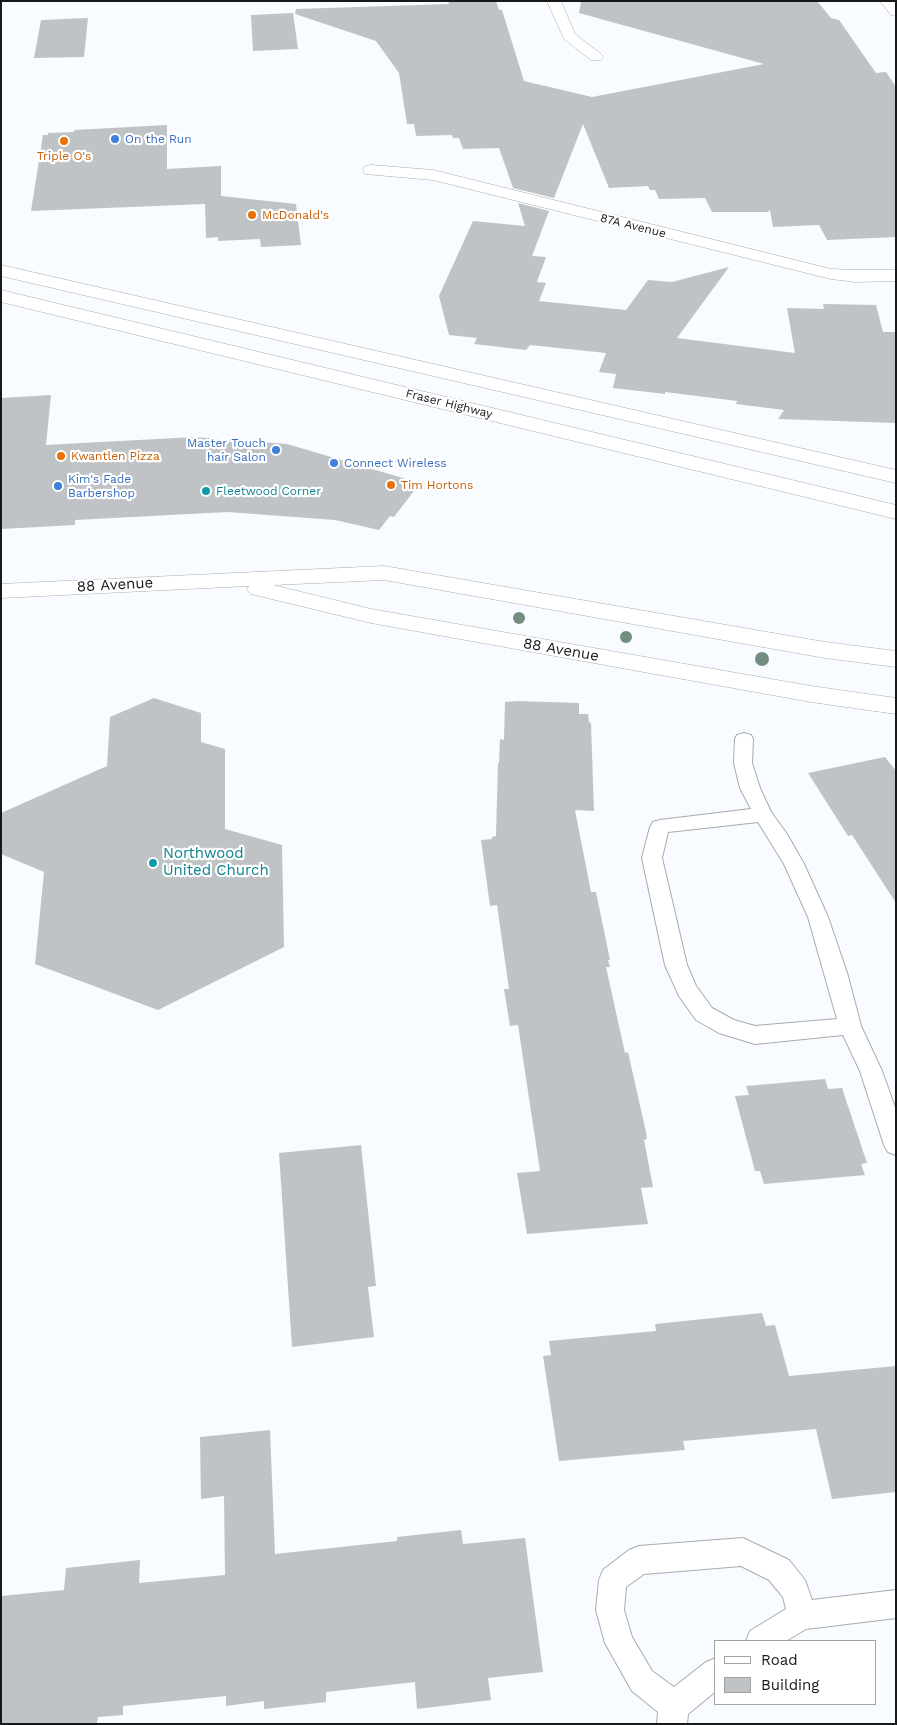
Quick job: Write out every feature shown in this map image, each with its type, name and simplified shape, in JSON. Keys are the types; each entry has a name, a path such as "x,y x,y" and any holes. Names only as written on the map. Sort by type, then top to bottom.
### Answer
{"main road":[{"path":"554,1 569,36 596,58"},
{"path":"887,1 896,12"},
{"name":"87A Avenue","path":"371,170 433,175 831,274 856,276 896,275"},
{"name":"Fraser Highway","path":"1,270 896,477"},
{"name":"Fraser Highway","path":"1,296 896,512"},
{"path":"1,310 39,304"},
{"name":"88 Avenue","path":"1,591 384,573 825,650 896,659"},
{"name":"88 Avenue","path":"228,581 371,616 802,693 896,706"}],"lane":[{"path":"744,739 743,763 750,788 763,815 780,838 794,864 818,918 837,976 850,1026 871,1071 896,1145"},
{"path":"763,815 660,827 652,858 676,965 687,990 704,1014 727,1027 755,1036 850,1026"},
{"path":"714,1674 673,1715 642,1680 619,1643 610,1610 613,1580 639,1560 743,1552 779,1570 795,1590 802,1615"},
{"path":"762,1640 802,1615 896,1604"}],"building":[{"path":"448,1 496,1 499,10 502,10 524,81 592,97 764,64 579,13 581,1 817,1 831,18 839,20 876,73 886,72 896,87 896,237 827,240 819,225 773,227 770,210 768,212 712,212 705,198 659,199 655,190 650,190 648,186 609,188 583,124 554,198 513,188 499,148 463,149 459,138 453,138 452,135 416,136 414,124 407,124 399,73 376,41 295,14 296,9 449,4"},
{"path":"293,13 298,49 253,51 251,15"},
{"path":"88,18 84,57 34,58 41,20"},
{"path":"167,125 167,169 221,166 221,196 296,204 301,245 261,247 260,239 218,241 218,237 206,238 205,204 31,211 43,135 48,135 48,133 74,132 74,130"},
{"path":"518,203 549,211 532,256 546,257 537,282 546,283 539,301 626,310 648,280 672,282 729,267 677,338 795,353 787,308 824,309 823,304 876,305 883,332 896,332 896,423 778,419 784,410 736,404 737,401 613,388 616,374 599,372 606,353 530,345 526,350 474,344 477,338 449,335 439,296 473,221 525,226"},
{"name":"Fleetwood Corner","path":"51,395 46,445 194,437 287,444 420,483 394,517 390,516 379,530 335,520 228,512 75,520 75,525 1,529 1,398"},
{"name":"Northwood United Church","path":"154,698 201,713 201,742 225,749 225,829 282,845 284,947 158,1010 35,964 44,872 1,854 1,813 107,766 110,717"},
{"path":"505,702 579,703 579,714 588,714 589,722 591,723 594,811 575,810 591,892 596,892 610,960 608,960 610,967 606,967 625,1053 628,1052 646,1132 647,1139 644,1140 653,1187 641,1188 648,1224 527,1234 517,1173 540,1171 518,1025 510,1026 504,989 509,989 497,905 490,906 481,840 492,839 492,837 496,836 498,763 500,739 504,740"},
{"path":"885,757 896,771 896,903 852,835 848,836 808,773"},
{"path":"825,1079 828,1089 842,1088 867,1163 861,1164 865,1175 764,1184 760,1171 755,1171 735,1096 749,1095 746,1086"},
{"path":"361,1145 376,1286 368,1287 374,1337 292,1347 279,1153"},
{"path":"762,1313 766,1326 775,1325 789,1376 896,1366 896,1492 832,1499 816,1429 683,1441 685,1450 559,1461 543,1356 551,1355 549,1341 656,1331 655,1324"},
{"path":"270,1430 275,1554 397,1541 397,1537 461,1530 463,1544 525,1538 543,1672 488,1678 491,1700 417,1709 415,1682 326,1692 326,1702 264,1709 264,1701 226,1706 226,1696 123,1706 123,1715 98,1717 97,1724 1,1724 1,1596 64,1590 66,1568 140,1560 139,1583 225,1575 224,1496 201,1499 200,1437"}],"place":[{"name":"On the Run","path":"115,139"},
{"name":"Triple O's","path":"64,141"},
{"name":"McDonald's","path":"252,215"},
{"name":"Master Touch hair Salon","path":"276,450"},
{"name":"Kwantlen Pizza","path":"61,456"},
{"name":"Connect Wireless","path":"334,463"},
{"name":"Tim Hortons","path":"391,485"},
{"name":"Kim's Fade Barbershop","path":"58,486"},
{"name":"Fleetwood Corner","path":"206,491"},
{"name":"Northwood United Church","path":"153,863"}]}
